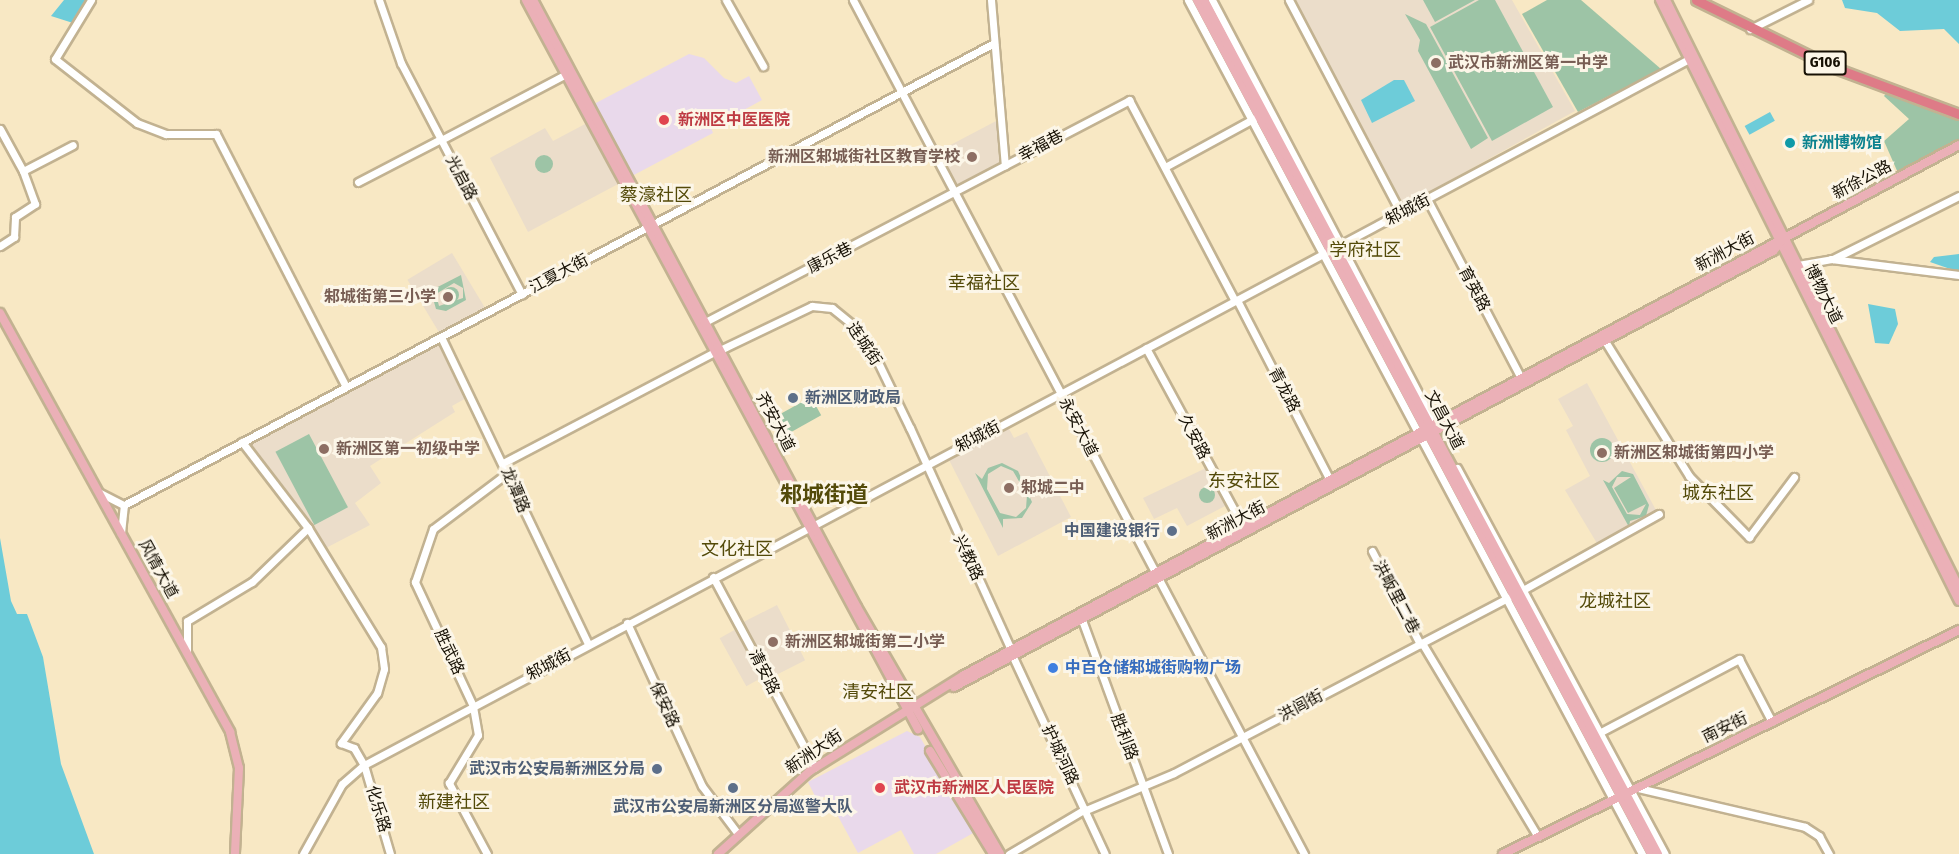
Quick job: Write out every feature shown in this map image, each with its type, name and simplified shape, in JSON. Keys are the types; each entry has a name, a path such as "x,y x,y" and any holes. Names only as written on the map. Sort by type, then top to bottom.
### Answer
{"highway":[{"name":"G106","path":"1696,0 1750,28 1860,78 1959,114"}],"main road":[{"name":"齐安大道","path":"526,0 910,710 993,854"},
{"name":"齐安大道","path":"533,0 650,226 705,322 717,351"},
{"name":"文昌大道","path":"1197,0 1255,118 1333,249"},
{"name":"文昌大道","path":"1204,0 1515,594 1658,854"},
{"name":"博物大道","path":"1660,0 1956,575 1959,588"},
{"name":"博物大道","path":"1666,0 1959,601"},
{"name":"新徐公路","path":"1783,241 1959,145"},
{"name":"新洲大街","path":"1012,654 1082,620 1242,527 1330,480 1605,341 1783,241"},
{"name":"新洲大街","path":"718,854 815,767 939,692 1429,431 1521,378 1783,241"},
{"name":"风情大道","path":"0,313 187,653 237,754 235,854"},
{"name":"文昌大道","path":"1515,594 1598,734 1651,854"},
{"name":"南安街","path":"1503,854 1959,630"},
{"name":"齐安大道","path":"910,710 1000,854"}],"street":[{"path":"91,0 55,59 137,123 166,134 216,134 346,387"},
{"name":"光启路","path":"379,0 401,63 522,294"},
{"path":"726,0 763,66"},
{"name":"永安大道","path":"853,0 1304,854"},
{"path":"991,0 1005,165"},
{"path":"1165,167 1255,118 1188,0"},
{"path":"1212,0 1333,249 1429,431"},
{"path":"1289,0 1401,213"},
{"path":"1750,28 1808,0"},
{"name":"江夏大街","path":"124,505 994,43"},
{"name":"邾城街","path":"303,854 342,784 364,765 1689,59"},
{"path":"358,182 566,74"},
{"name":"幸福巷","path":"954,193 1129,100"},
{"name":"青龙路","path":"1129,100 1330,480"},
{"path":"0,129 23,171 35,204 15,217 14,237 0,246"},
{"path":"23,171 73,145"},
{"name":"康乐巷","path":"705,322 954,193"},
{"path":"1798,265 1833,259 1959,196"},
{"name":"育英路","path":"1427,199 1521,378"},
{"path":"1833,259 1959,275"},
{"name":"连城街","path":"503,463 717,351 807,308 836,310 874,354 924,465"},
{"name":"龙潭路","path":"441,337 588,644"},
{"path":"1605,341 1689,476 1749,537 1794,477"},
{"name":"久安路","path":"1146,348 1242,527"},
{"path":"242,442 308,528 383,655 374,700 341,743 354,748 364,765"},
{"name":"兴教路","path":"924,465 1012,654"},
{"name":"胜武路","path":"487,854 449,783 478,735 473,706 415,582 433,529 506,474"},
{"path":"94,487 124,505 122,535"},
{"name":"洪闾街","path":"1009,854 1086,810 1144,788 1242,737 1515,594 1659,514"},
{"path":"187,653 187,621 252,582 308,528"},
{"name":"洪畈里二巷","path":"1372,551 1421,643 1538,837"},
{"name":"清安路","path":"713,578 815,767"},
{"name":"胜利路","path":"1082,620 1168,854"},
{"name":"保安路","path":"627,623 702,786 738,834"},
{"name":"护城河路","path":"1012,654 1105,854"},
{"path":"1598,734 1739,659 1772,722"},
{"name":"化乐路","path":"364,765 390,854"},
{"path":"1626,794 1642,854"},
{"path":"1626,794 1665,854"},
{"path":"1626,794 1805,827 1819,836 1829,854"}],"shaded area":[{"name":"武汉市新洲区第一中学","path":"1291,0 1512,0 1575,111 1402,207"},
{"name":"新洲区中医医院","path":"689,54 704,58 724,78 736,83 749,76 762,100 711,128 713,133 632,176 594,104"},
{"name":"新洲区邾城街社区教育学校","path":"998,120 1003,163 958,187 939,151"},
{"path":"587,123 620,183 528,232 490,158 545,128 553,141"},
{"name":"邾城街第三小学","path":"452,253 484,307 440,334 407,280"},
{"name":"新洲区第一初级中学","path":"439,344 468,397 452,406 455,412 370,466 381,483 355,503 370,525 326,548 249,446"},
{"name":"新洲区邾城街第四小学","path":"1587,383 1657,512 1598,545 1565,490 1590,476 1566,430 1573,426 1558,399"},
{"name":"邾城二中","path":"1008,427 1014,438 1027,432 1071,517 998,556 948,458"},
{"path":"1208,467 1227,505 1187,526 1177,508 1154,519 1143,498"},
{"name":"新洲区邾城街第二小学","path":"777,605 805,660 768,679 740,624"},
{"path":"738,628 765,676 746,686 720,638"},
{"name":"武汉市新洲区人民医院","path":"907,731 920,737 975,832 936,854 914,854 901,830 858,853 827,796 817,800 808,782"}],"green space":[{"path":"1423,0 1475,0 1435,22"},
{"path":"1479,0 1495,0 1553,107 1492,141 1430,27"},
{"path":"1547,0 1581,0 1661,69 1578,112 1522,14"},
{"path":"1405,14 1426,24 1488,138 1471,149 1418,51 1420,40"},
{"path":"1887,92 1959,117 1959,141 1898,173 1884,141 1909,119 1884,96"},
{"path":"544,155 550,158 553,164 550,170 544,173 538,170 535,164 538,158"},
{"path":"461,275 466,300 446,311 436,309 432,295 426,293","holes":["454,283 463,288 463,298 439,306 436,294"]},
{"path":"451,287 457,289 459,295 457,301 451,303 445,301 443,295 445,289"},
{"path":"811,397 821,415 780,438 770,420"},
{"path":"309,434 348,507 314,525 275,452"},
{"path":"1602,438 1611,441 1614,450 1611,459 1602,462 1593,459 1590,450 1593,441"},
{"path":"1002,463 1018,471 1032,502 1022,518 1003,519 1003,528 975,473 982,479 988,468","holes":["1001,466 1013,471 1027,495 1026,508 1016,517 1000,513 987,489 988,474"]},
{"path":"1622,471 1633,474 1649,505 1646,516 1630,521 1629,527 1603,480 1609,483","holes":["1617,477 1631,477 1614,488 1628,513 1646,504 1640,515 1627,514 1612,487"]},
{"path":"1207,487 1213,489 1215,495 1213,501 1207,503 1201,501 1199,495 1201,489"}],"water":[{"path":"64,0 87,0 73,23 51,16"},
{"path":"1842,0 1959,0 1959,44 1944,29 1900,31 1877,13 1845,8"},
{"path":"1394,80 1404,80 1415,101 1372,123 1361,100"},
{"path":"1770,112 1775,121 1749,135 1745,126"},
{"path":"1959,254 1959,272 1930,262 1934,257"},
{"path":"1868,304 1895,309 1898,324 1889,344 1875,343"},
{"path":"0,538 11,601 17,614 27,614 43,657 61,764 94,854 0,854"}],"place":[{"name":"武汉市新洲区第一中学","path":"1436,63"},
{"name":"新洲区中医医院","path":"664,120"},
{"name":"新洲博物馆","path":"1790,143"},
{"name":"新洲区邾城街社区教育学校","path":"972,157"},
{"name":"邾城街第三小学","path":"448,297"},
{"name":"新洲区财政局","path":"793,398"},
{"name":"新洲区第一初级中学","path":"324,449"},
{"name":"新洲区邾城街第四小学","path":"1602,453"},
{"name":"邾城二中","path":"1009,488"},
{"name":"中国建设银行","path":"1172,531"},
{"name":"新洲区邾城街第二小学","path":"773,642"},
{"name":"中百仓储邾城街购物广场","path":"1053,668"},
{"name":"武汉市公安局新洲区分局","path":"657,769"},
{"name":"武汉市公安局新洲区分局巡警大队","path":"733,788"},
{"name":"武汉市新洲区人民医院","path":"880,788"}],"district":[{"name":"蔡濠社区","path":"656,195"},
{"name":"学府社区","path":"1365,250"},
{"name":"幸福社区","path":"984,283"},
{"name":"东安社区","path":"1244,481"},
{"name":"城东社区","path":"1718,493"},
{"name":"邾城街道","path":"824,495"},
{"name":"文化社区","path":"737,549"},
{"name":"龙城社区","path":"1615,601"},
{"name":"清安社区","path":"878,692"},
{"name":"新建社区","path":"454,802"}]}
